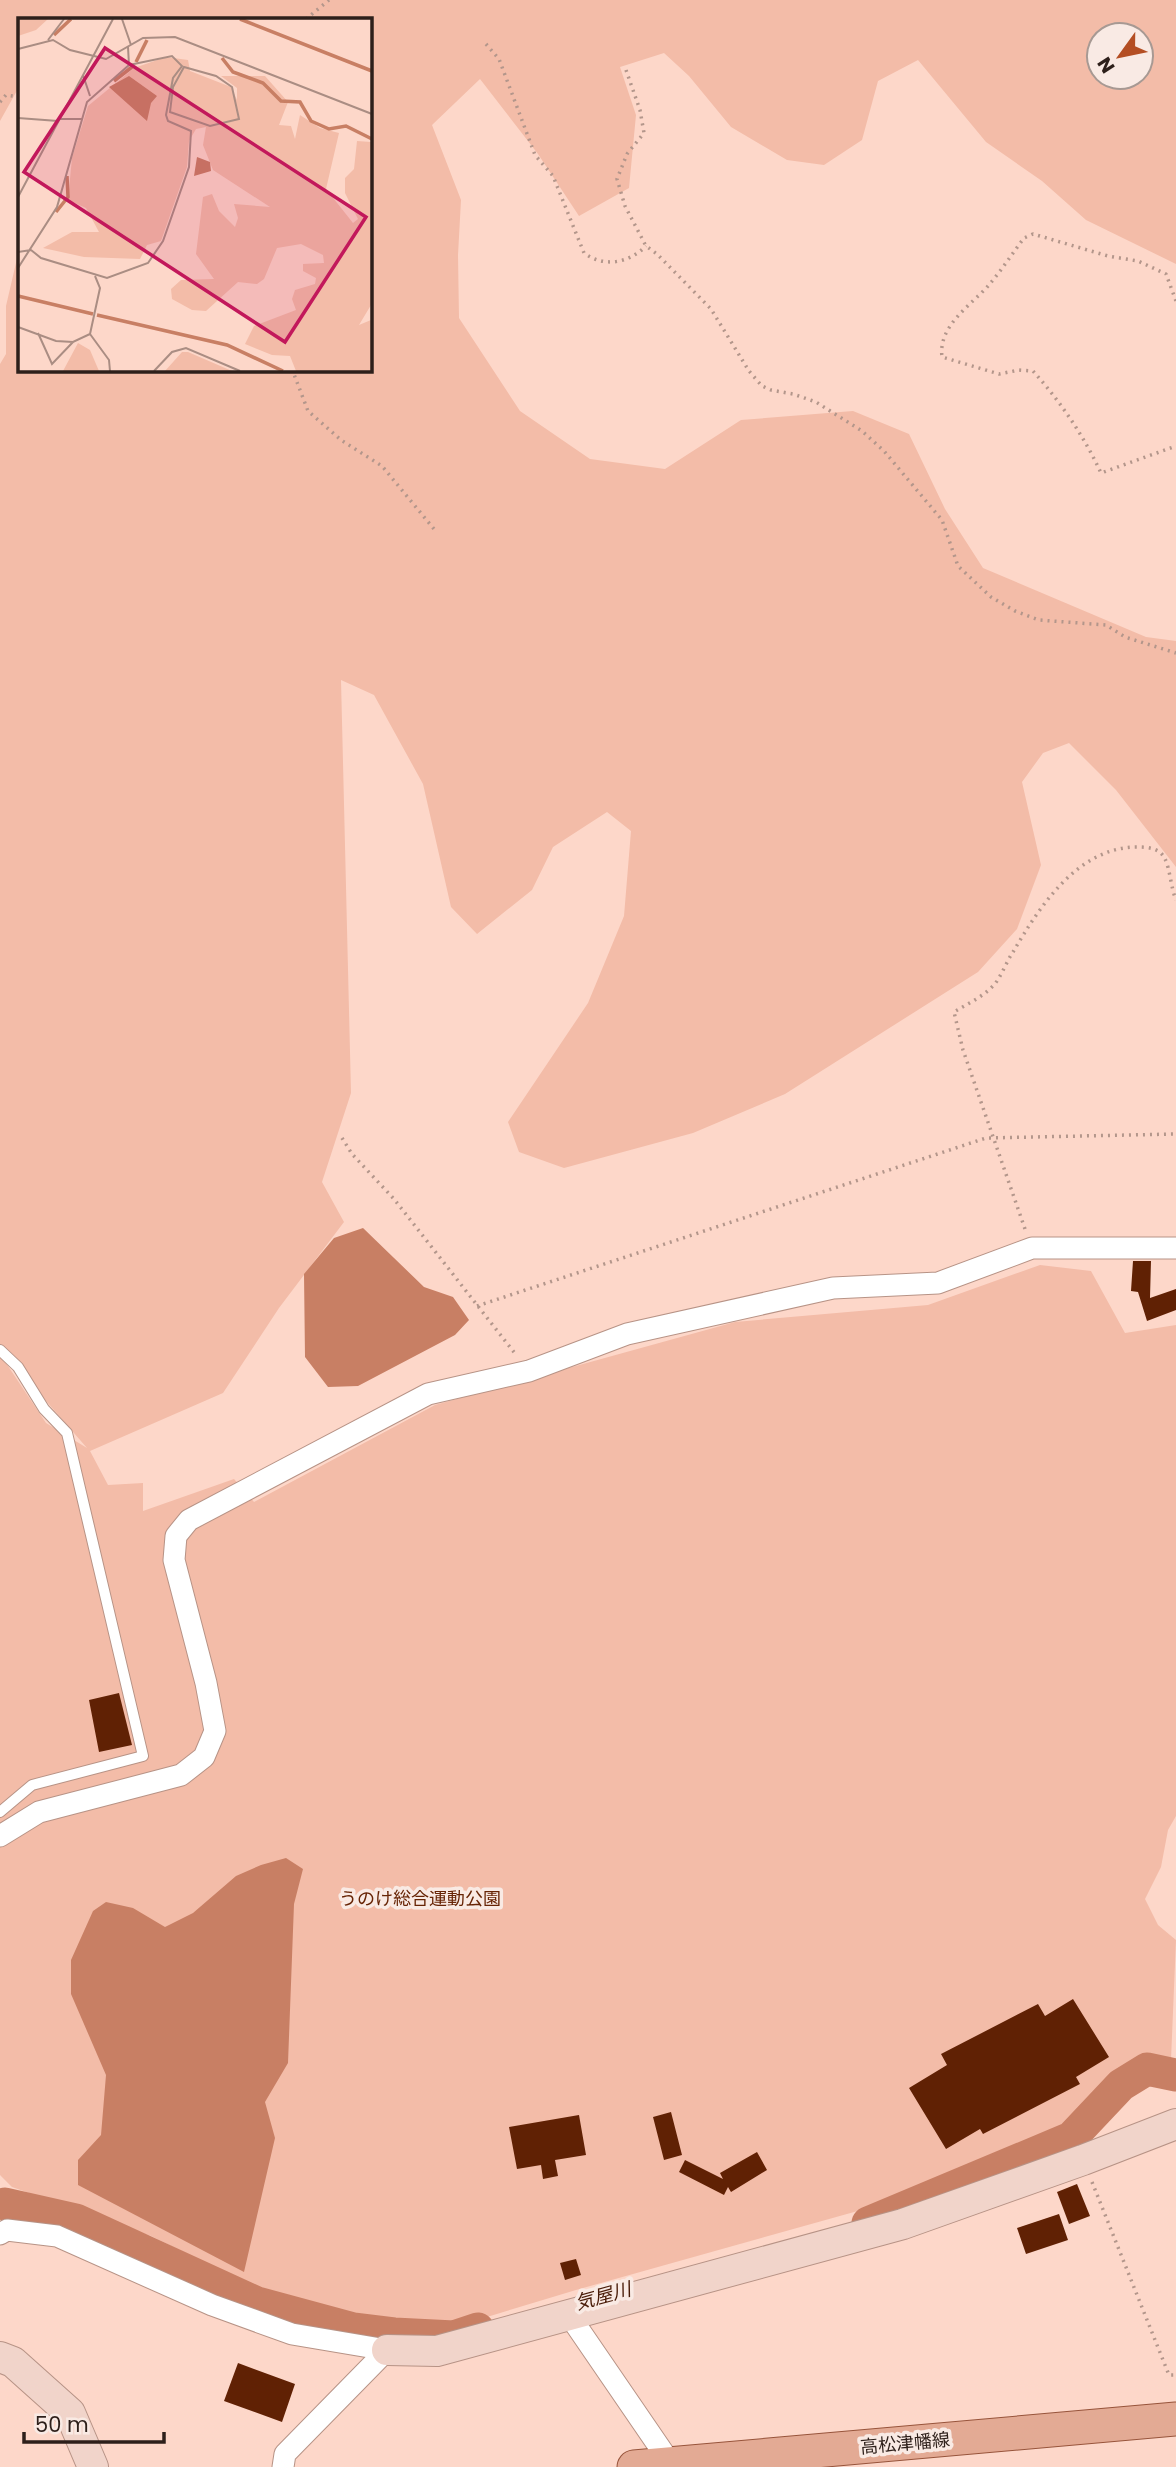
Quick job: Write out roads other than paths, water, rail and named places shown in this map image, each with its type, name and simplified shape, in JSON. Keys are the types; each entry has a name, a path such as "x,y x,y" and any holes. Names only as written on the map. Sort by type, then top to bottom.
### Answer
{"main road":[{"name":"高松津幡線","path":"634,2467 1176,2419"}],"street":[{"path":"0,1836 39,1812 181,1775 204,1757 215,1731 206,1683 174,1560 176,1536 189,1520 428,1394 528,1371 627,1334 833,1288 938,1283 1032,1248 1176,1248"},
{"path":"2,2227 57,2236 212,2305 292,2334 387,2350 437,2351 903,2224 1176,2124"},
{"path":"569,2315 683,2464"},
{"path":"283,2467 285,2454 387,2350"},
{"path":"0,2357 13,2362 70,2413 93,2467"}],"lane":[{"path":"0,1350 18,1367 44,1409 67,1433 143,1756 32,1785 0,1812"}],"waterway":[{"name":"気屋川","path":"868,2223 1071,2138 1121,2085 1147,2069 1176,2075"},
{"name":"気屋川","path":"5,2204 76,2220 257,2303 353,2329 454,2337 478,2329"}],"park label":[{"name":"うのけ総合運動公園","path":"420,1898"}]}
